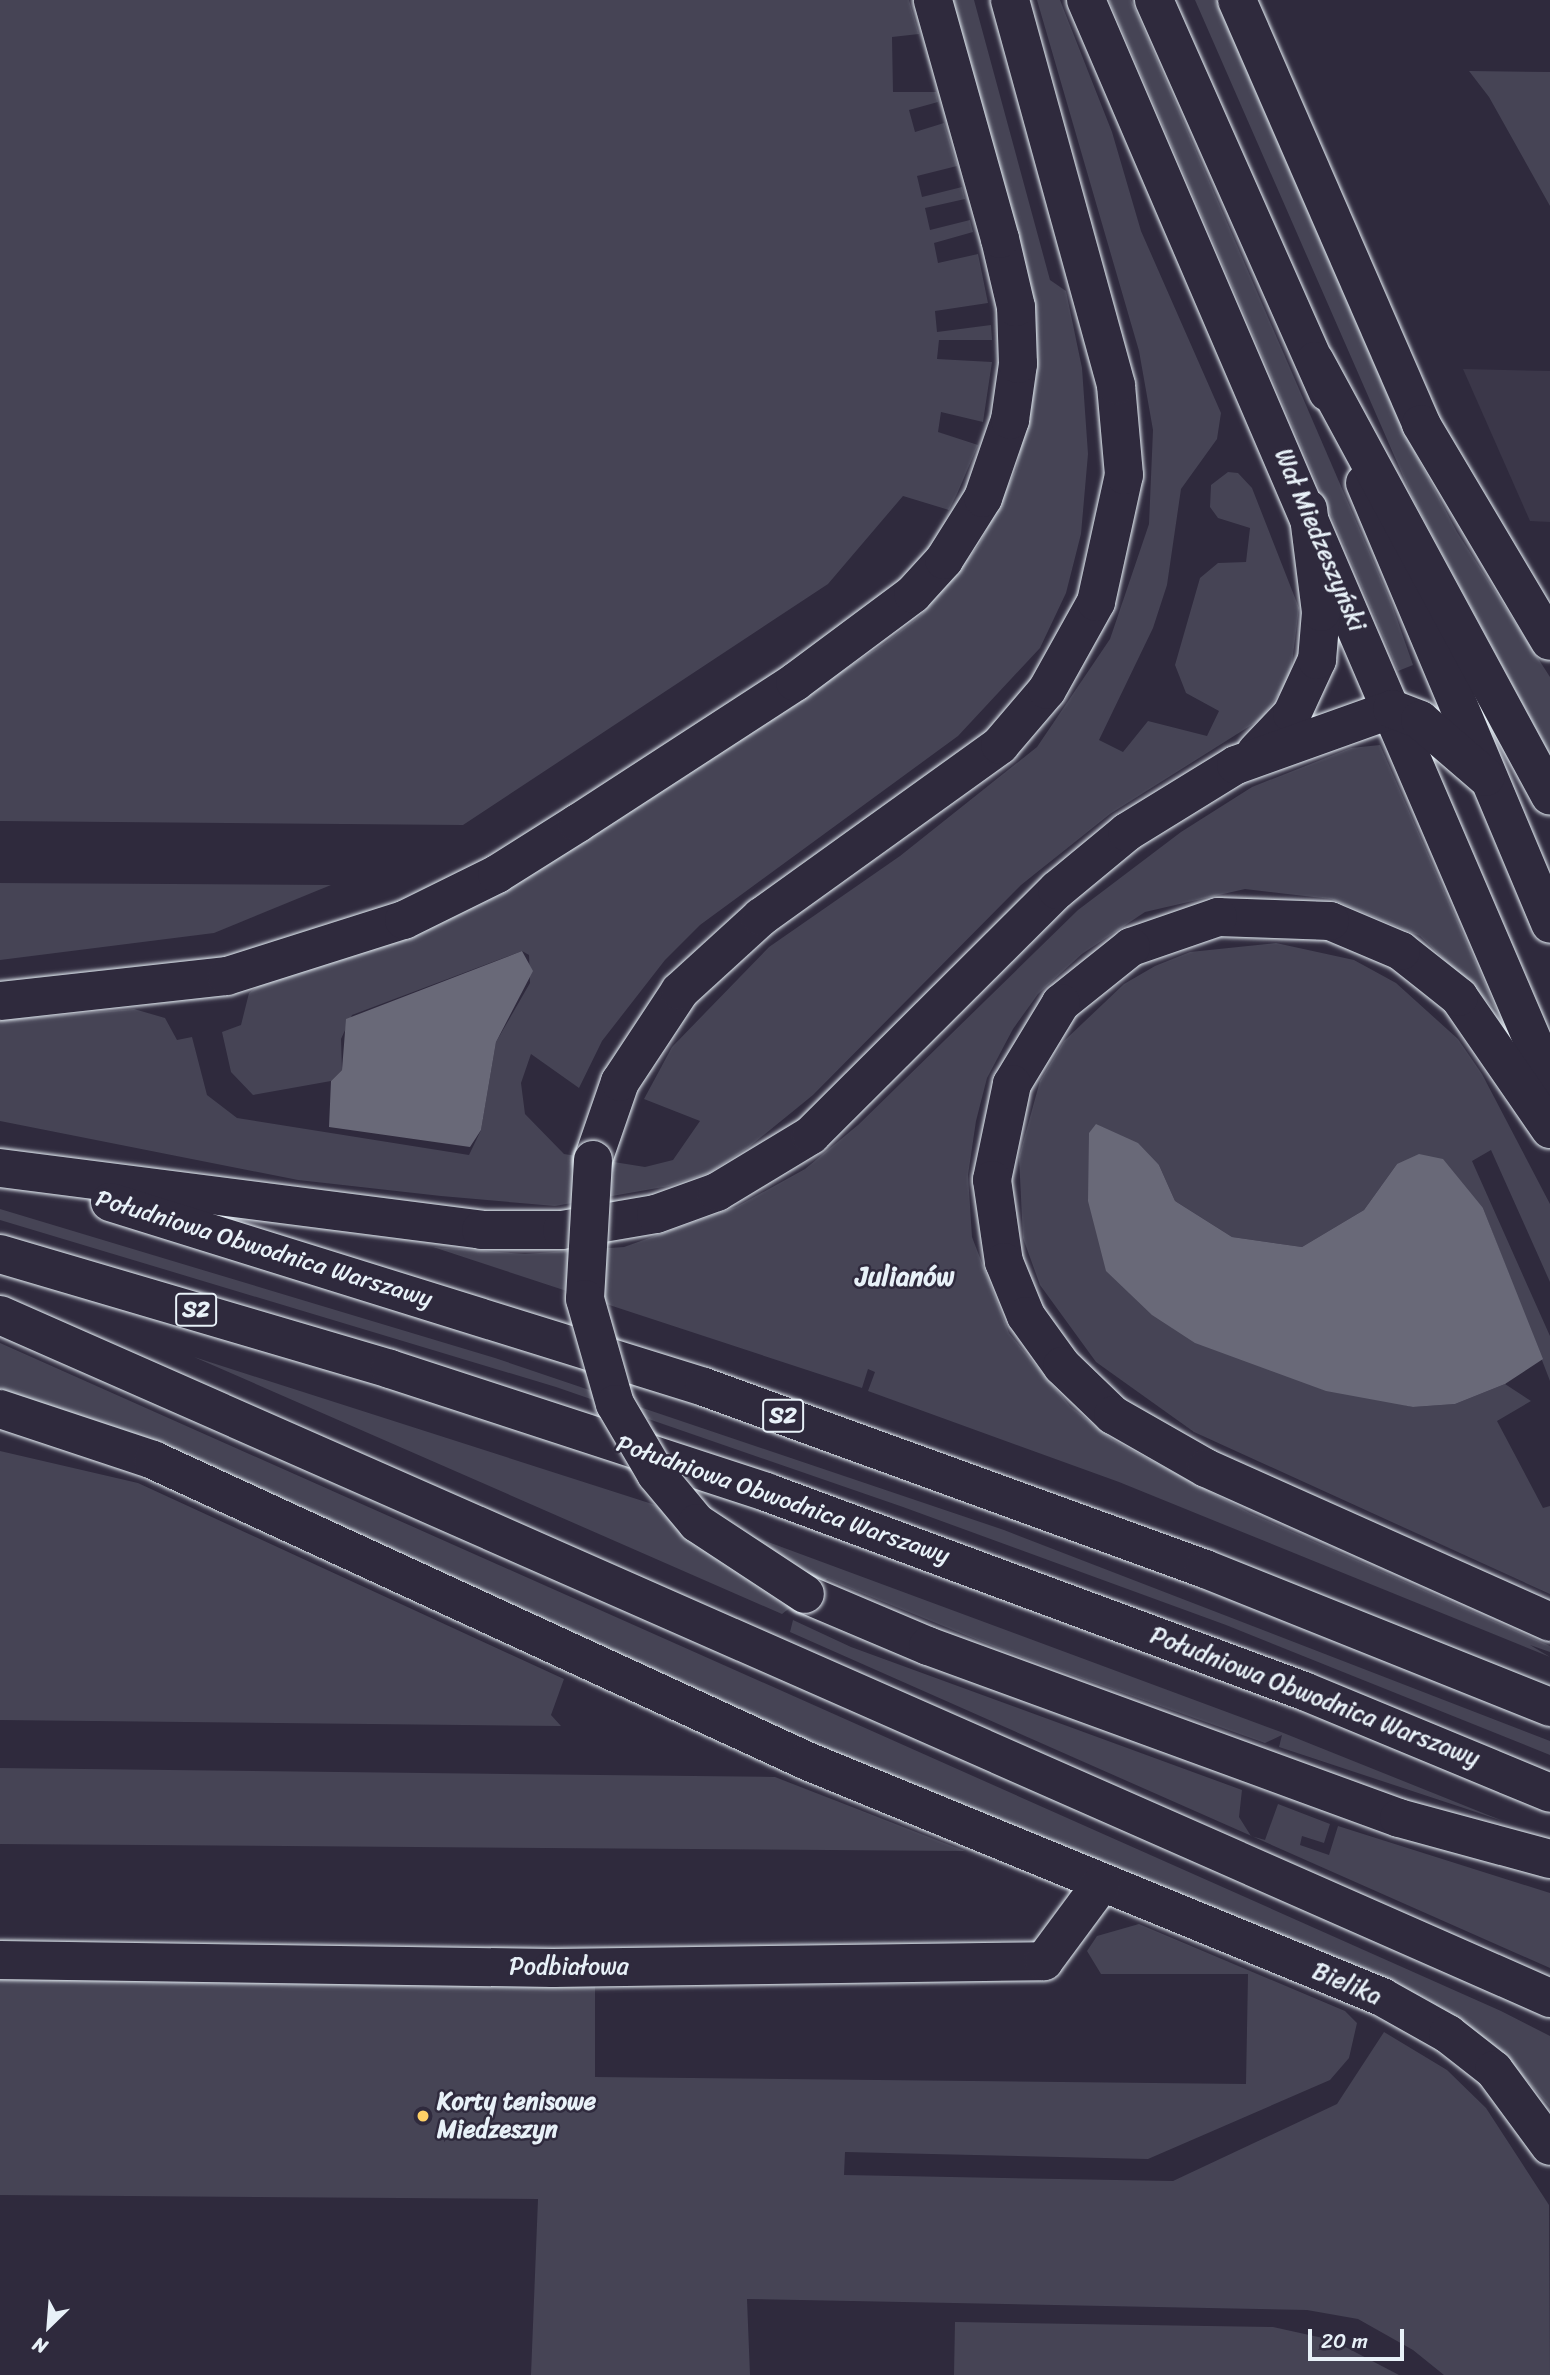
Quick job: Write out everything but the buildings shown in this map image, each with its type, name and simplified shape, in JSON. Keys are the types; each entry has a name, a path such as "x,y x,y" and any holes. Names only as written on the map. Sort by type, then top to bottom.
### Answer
{"main road":[{"path":"0,1001 227,976 404,920 497,874 617,798 795,682 913,594 944,560 983,498 1005,441 1018,364 1016,307 1000,239 933,0"},
{"path":"1010,0 1116,385 1123,485 1097,602 1047,690 1000,744 761,917 680,991 620,1082 593,1160 585,1299 615,1404 656,1474 697,1523 805,1594 928,1646 1399,1818 1550,1860"},
{"name":"Wał Miedzeszyński","path":"1086,0 1308,509 1550,1082"},
{"path":"1154,0 1315,361 1486,777 1550,924"},
{"path":"1237,0 1421,424 1550,641"},
{"path":"1315,361 1550,796"},
{"path":"1247,761 1292,714 1317,660 1321,612 1308,509"},
{"path":"0,1170 494,1231 614,1224 690,1203 811,1135 1092,860 1163,807 1247,761 1392,709 1420,720 1486,777"},
{"path":"1550,1129 1459,997 1401,951 1329,921 1230,916 1185,925 1131,947 1061,1003 1012,1084 992,1180 1004,1262 1026,1316 1062,1366 1113,1415 1206,1468 1550,1622"},
{"name":"Południowa Obwodnica Warszawy","path":"0,1170 210,1230 704,1387 1205,1569 1550,1707"},
{"name":"Południowa Obwodnica Warszawy","path":"0,1254 390,1369 766,1492 1266,1677 1550,1793"},
{"path":"0,1315 1550,1998"},
{"name":"Bielika","path":"0,1409 153,1460 807,1761 1101,1884 1382,1997 1448,2034 1494,2070 1550,2146"},
{"name":"Podbiałowa","path":"0,1960 553,1968 1044,1961 1101,1884"}],"shaded area":[{"path":"0,0 909,0 919,34 892,37 893,92 936,92 938,102 909,110 915,132 944,123 957,166 917,176 922,197 962,187 965,199 925,208 930,230 970,220 973,232 934,243 938,263 978,254 988,303 935,311 937,332 991,325 992,340 939,340 937,359 992,362 983,422 941,412 938,432 978,445 949,510 903,496 828,584 463,825 0,821"},
{"path":"948,0 974,0 1050,280 1066,291 1082,368 1088,454 1081,534 1066,593 1040,648 958,736 700,925 665,960 602,1041 579,1088 531,1054 521,1083 525,1114 564,1154 645,1167 673,1160 700,1121 644,1099 672,1047 769,947 900,856 1037,747 1110,639 1149,524 1153,430 1139,351 1037,0 1060,0 1112,132 1141,231 1221,413 1217,439 1181,489 1167,585 1153,628 1099,740 1123,752 1148,721 1207,736 1219,711 1186,693 1175,665 1200,578 1218,563 1246,562 1250,528 1218,518 1210,507 1211,485 1228,472 1238,473 1252,488 1299,608 1290,679 1261,719 1110,814 1021,885 813,1095 749,1147 709,1173 669,1186 555,1206 441,1196 298,1180 0,1121 0,1020 134,1009 165,1018 177,1040 192,1037 207,1095 237,1118 469,1155 481,1130 496,1042 530,983 529,955 522,951 352,1015 341,1039 342,1070 331,1081 253,1095 231,1072 222,1032 241,1025 249,993 264,982 599,831 885,643 921,615 979,545 1016,470 1036,378 1028,278"},
{"path":"1109,0 1131,0 1391,602 1413,665 1398,671"},
{"path":"1195,0 1217,0 1404,432 1457,532 1550,677 1550,755 1414,501"},
{"path":"1469,71 1550,72 1550,206 1489,97"},
{"path":"1463,369 1550,371 1550,522 1530,521"},
{"path":"1380,745 1497,1011 1420,936 1331,899 1245,889 1145,912 1082,954 1038,994 1013,1029 987,1078 976,1121 968,1175 972,1237 1009,1333 1070,1406 1113,1440 1250,1513 1550,1646 1550,1652 1530,1645 1550,1657 1119,1482 868,1391 875,1372 868,1369 862,1388 433,1247 525,1254 624,1247 736,1207 805,1169 858,1125 1078,910 1181,832 1252,787 1351,748"},
{"path":"0,883 331,885 214,933 0,960"},
{"path":"1276,943 1354,960 1396,983 1458,1039 1482,1074 1550,1204 1550,1282 1491,1150 1472,1161 1550,1336 1550,1381 1483,1208 1397,1164 1364,1210 1302,1247 1232,1237 1176,1201 1379,1399 1413,1407 1455,1404 1505,1384 1531,1401 1497,1421 1543,1508 1550,1506 1550,1594 1194,1432 1096,1362 1040,1285 1023,1238 1019,1157 1040,1081 1064,1041 1124,984 1155,966 1190,952","holes":["1096,1124 1159,1165 1175,1201"]},
{"path":"0,1209 495,1358 1004,1530 1550,1741 1550,1755 1226,1625 903,1507 556,1387 0,1220"},
{"path":"0,1343 1501,2011 1550,2036 1550,2107 1507,2058 1427,1999 804,1742 0,1396"},
{"path":"194,1357 752,1536 1281,1732 1503,1821 1279,1747 1282,1735 1265,1743 1005,1651 827,1579 782,1614"},
{"path":"0,1451 138,1483 564,1679 551,1715 561,1726 0,1720"},
{"path":"793,1620 851,1647 1242,1790 1239,1817 1251,1836 790,1632"},
{"path":"0,1768 775,1777 965,1851 0,1844"},
{"path":"1278,1804 1330,1824 1324,1843 1302,1836 1300,1845 1329,1855 1338,1826 1550,1893 1550,1968 1252,1836 1265,1840"},
{"path":"1139,1924 1345,2011 1357,2023 1349,2058 1330,2080 1148,2159 845,2152 844,2175 1173,2181 1337,2104 1384,2032 1447,2070 1486,2108 1549,2205 1550,2375 1444,2375 1413,2350 1358,2319 1307,2310 747,2299 750,2375 531,2375 538,2199 0,2195 0,1980 595,1976 595,2077 1246,2084 1248,1974 1101,1974 1087,1951 1097,1936"},
{"path":"955,2322 1273,2327 1332,2340 1399,2375 954,2375"}],"water":[{"path":"522,951 533,971 496,1042 481,1130 470,1147 329,1127 331,1081 342,1070 346,1019"},
{"path":"1096,1124 1138,1143 1159,1165 1175,1201 1232,1237 1302,1247 1364,1210 1397,1164 1419,1154 1443,1159 1483,1208 1543,1359 1505,1384 1455,1404 1413,1407 1326,1391 1195,1343 1152,1315 1106,1271 1088,1201 1089,1133"}],"place":[{"name":"Korty tenisowe Miedzeszyn","path":"423,2116"}],"district":[{"name":"Julianów","path":"905,1277"}]}
